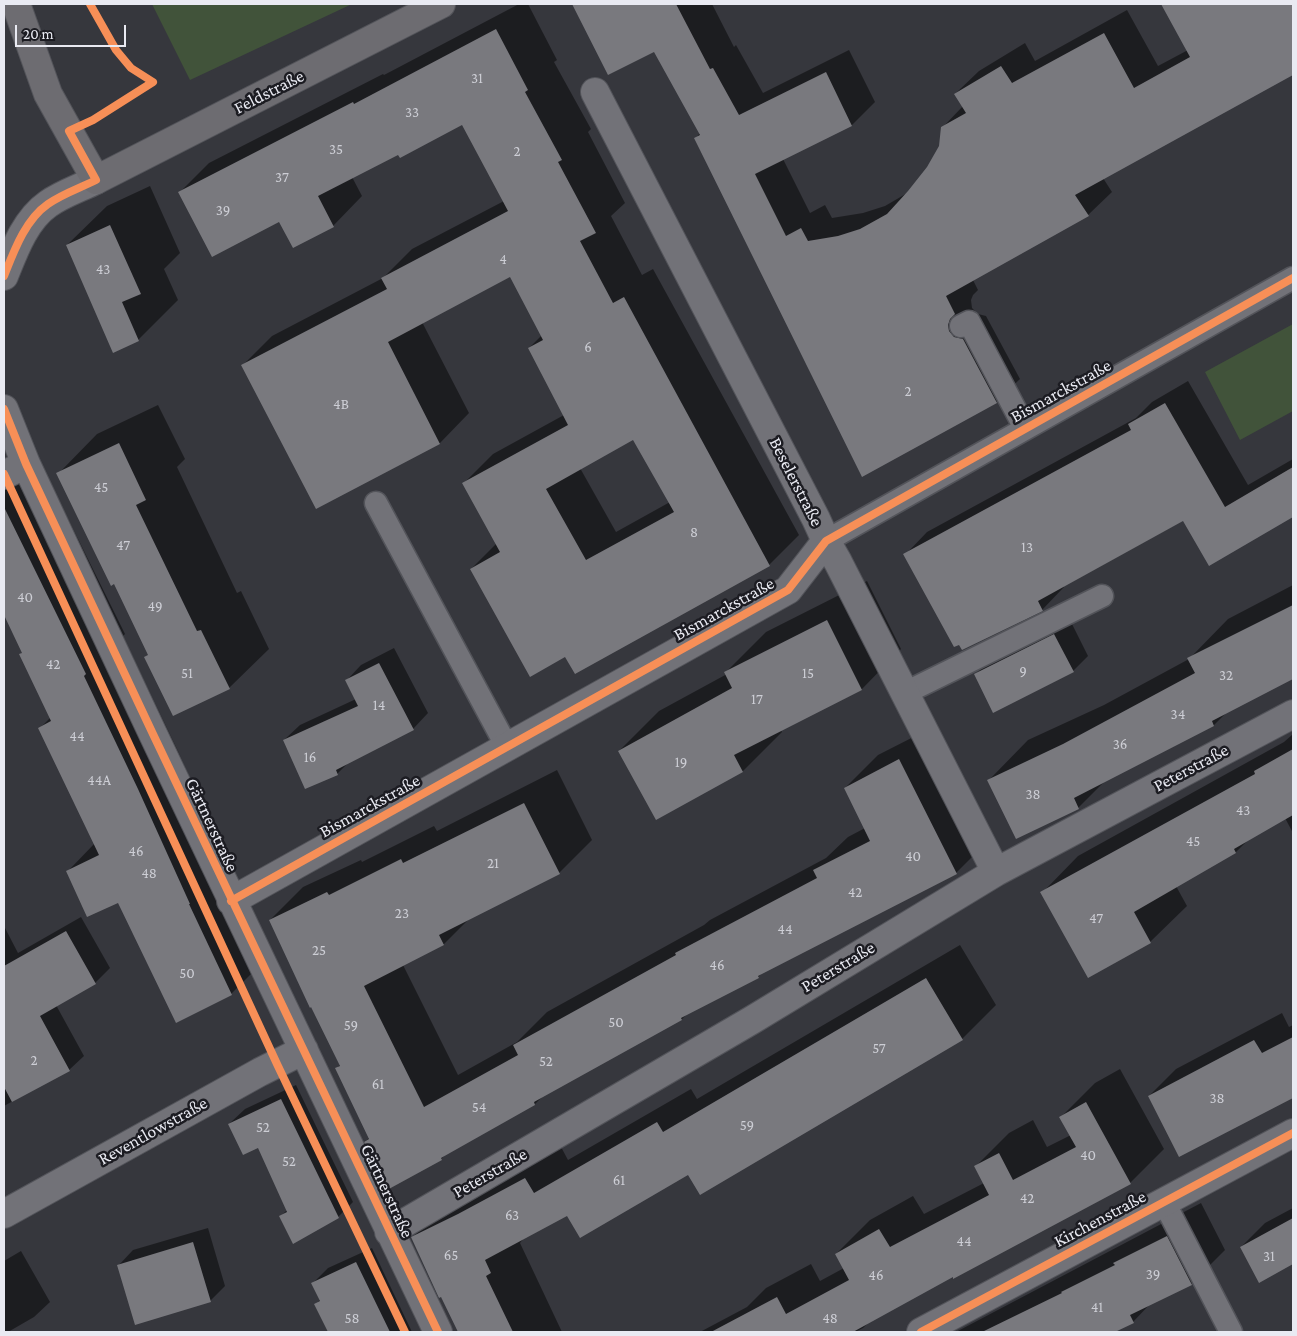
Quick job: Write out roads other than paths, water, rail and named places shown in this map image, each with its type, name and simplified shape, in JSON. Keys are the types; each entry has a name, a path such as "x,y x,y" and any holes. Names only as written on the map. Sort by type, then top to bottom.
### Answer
{"main road":[{"path":"16,4 48,94 96,180"},
{"name":"Feldstraße","path":"96,180 441,4"}],"street":[{"name":"Beselerstraße","path":"595,92 996,872"},
{"path":"4,276 15,247 32,220 47,205 96,180"},
{"name":"Gärtnerstraße","path":"4,410 15,470 231,901 438,1332"},
{"name":"Bismarckstraße","path":"231,901 788,590 826,541"},
{"name":"Peterstraße","path":"390,1232 760,1015 996,872 1293,714"},
{"name":"Reventlowstraße","path":"4,1214 304,1050"},
{"name":"Kirchenstraße","path":"921,1332 1293,1133"}],"lane":[{"name":"Bismarckstraße","path":"826,541 1293,278"},
{"path":"961,326 969,322 1026,428"},
{"path":"376,503 507,747"},
{"path":"905,693 1102,596"},
{"name":"Kirchenstraße","path":"1164,1202 1232,1332"}]}
